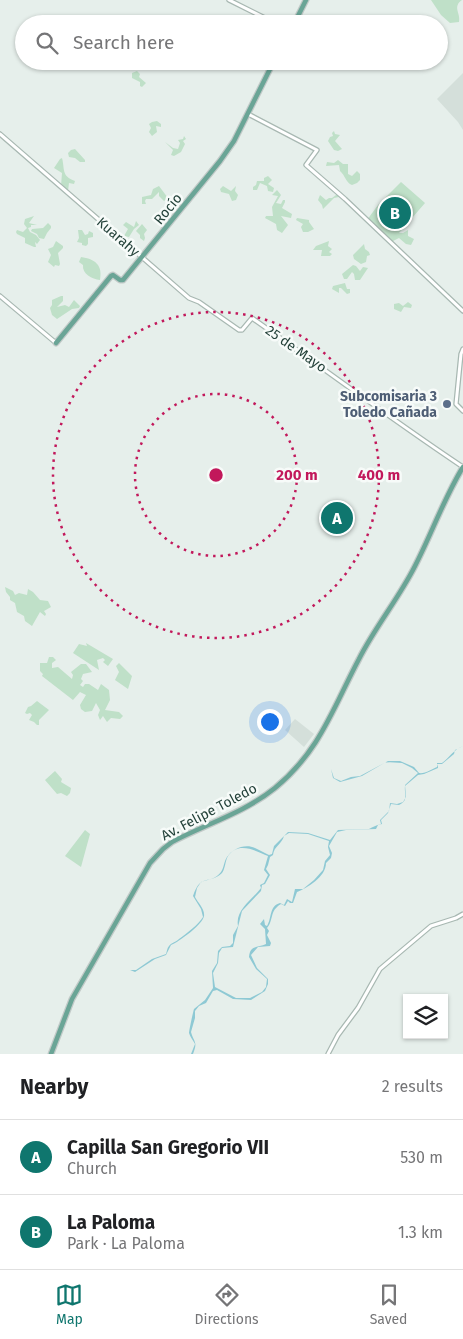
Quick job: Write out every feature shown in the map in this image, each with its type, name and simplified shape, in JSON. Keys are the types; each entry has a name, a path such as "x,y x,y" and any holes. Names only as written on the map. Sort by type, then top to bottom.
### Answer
{"main road":[{"path":"298,15 306,0"},
{"name":"Rocío","path":"56,343 111,276 113,275 120,280 124,280 220,161 234,141 270,70"},
{"name":"Av. Felipe Toledo","path":"51,1054 72,999 150,863 163,848 172,842 254,804 276,787 312,748 327,726 359,659 416,565 445,498 463,467"}],"street":[{"path":"228,0 259,15"},
{"path":"248,114 317,150 306,165 463,311"},
{"name":"Kuarahy","path":"0,134 189,298 199,302 239,330 242,330 252,318"},
{"path":"0,296 56,343"},
{"name":"25 de Mayo","path":"252,318 361,397 463,467"},
{"path":"463,349 456,404 463,411"},
{"path":"328,1054 338,1035 358,1008 380,969 431,926 463,914"}],"shaded area":[{"path":"463,73 463,130 437,99"},
{"path":"295,719 314,734 304,747 285,730"}],"green space":[{"path":"431,0 462,0 457,8 459,22 450,23 448,21 448,15 441,15"},
{"path":"137,71 140,74 139,77 146,83 142,87 140,82 132,78 132,73"},
{"path":"157,121 161,124 161,127 156,126 157,132 152,136 149,132 151,128 149,124"},
{"path":"334,131 335,134 340,135 335,141 342,149 338,151 334,150 328,141 333,136 332,133"},
{"path":"184,136 186,139 183,141 185,144 181,152 174,156 171,155 173,150 165,142 178,149 180,143 178,140 183,139"},
{"path":"75,149 85,162 69,157 68,153"},
{"path":"62,158 67,177 75,181 74,184 69,183 68,191 61,186 62,173 54,168"},
{"path":"338,160 343,164 348,164 348,174 352,176 357,171 360,174 360,180 357,183 352,185 348,183 340,171 339,165 326,166 327,162 334,163"},
{"path":"268,176 272,180 268,184 274,188 273,192 268,191 267,186 260,183 257,190 253,190 257,181 264,181 264,178"},
{"path":"401,182 425,203 399,233 408,230 408,236 414,239 411,245 406,244 399,238 391,242 367,220 378,205"},
{"path":"159,186 168,198 164,201 159,196 159,192 152,199 146,199 146,204 142,204 142,197 151,195 153,189"},
{"path":"223,186 231,191 236,186 235,191 238,195 236,200 232,201 229,194 221,192 220,189"},
{"path":"277,190 281,195 276,203 281,204 285,200 282,208 292,214 291,218 281,216 288,225 282,233 277,230 276,224 265,218 266,216 273,216 272,207 278,196 272,195"},
{"path":"320,195 326,200 336,195 339,195 339,197 334,198 323,209 318,200"},
{"path":"34,216 29,223 37,225 31,225 28,228 40,240 37,244 35,242 36,247 25,243 25,238 16,232 17,230 23,232 27,228 24,224 25,219"},
{"path":"297,218 309,220 314,229 303,232 301,227 303,224 296,220"},
{"path":"136,221 139,225 129,237 124,236 128,229 123,225 126,222 134,227"},
{"path":"48,223 51,228 44,239 39,238 37,234 31,231 32,229 43,228"},
{"path":"142,224 147,230 144,234 144,241 136,231"},
{"path":"78,230 82,230 85,235 89,231 93,233 93,237 88,238 86,246 77,242 79,238"},
{"path":"56,241 63,248 58,253 60,264 54,267 48,262 51,255 48,249 53,247"},
{"path":"329,241 328,246 332,249 329,252 332,254 330,256 321,256 322,250 313,250 316,246"},
{"path":"364,244 365,249 370,255 367,256 366,262 361,264 354,259 353,255"},
{"path":"81,257 90,259 97,264 101,275 100,280 91,277 84,271 83,265 79,262"},
{"path":"353,265 360,271 363,267 368,268 360,280 355,280 352,272 347,279 344,279 342,274"},
{"path":"345,283 347,289 350,289 350,293 347,294 341,288 339,288 339,293 332,289 333,286"},
{"path":"63,296 63,301 57,307 65,305 69,307 74,300 80,306 57,319 52,315 50,308 52,300"},
{"path":"408,302 412,305 411,308 404,307 401,312 394,309 394,304 399,303 403,306"},
{"path":"5,587 13,591 15,595 19,593 27,595 28,589 40,600 48,601 51,607 44,611 45,616 40,612 32,626 25,621 24,616 17,612 15,603 10,600"},
{"path":"86,643 113,659 108,666 103,662 105,660 103,658 97,660 99,670 73,653 79,644 87,646"},
{"path":"49,657 53,657 56,660 52,663 52,668 58,667 72,679 73,675 71,672 81,664 86,664 92,672 83,674 81,679 83,681 80,685 83,687 85,684 89,684 98,690 101,684 109,690 110,700 105,710 119,712 123,716 120,719 111,718 107,722 103,716 100,720 98,715 100,710 96,703 92,711 85,712 81,709 80,705 86,695 80,692 73,700 42,676 40,663 47,663"},
{"path":"119,663 132,676 128,689 115,680 119,672 116,666"},
{"path":"37,701 49,710 39,720 39,725 29,720 32,715 30,713 25,713 28,707"},
{"path":"55,771 62,779 61,782 71,788 67,796 61,793 57,794 45,780"},
{"path":"85,830 90,834 81,867 65,856"}],"water":[{"path":"455,751 454,754 442,764 437,763 442,763"},
{"path":"400,761 414,767 419,773 437,767 437,764 438,768 418,775 405,786 418,773 402,763 386,762"},
{"path":"385,763 362,776 340,782 333,778 331,769 334,778 341,781 360,776"},
{"path":"388,811 381,820 382,824 378,825 376,829 337,832 329,846 332,853 331,858 326,863 323,873 311,885 306,888 297,892 293,903 288,901 285,906 281,904 277,907 267,928 270,946 258,947 251,955 257,968 268,979 268,984 265,991 251,1000 233,999 217,990 213,991 206,1003 199,1006 195,1011 191,1032 195,1044 189,1033 194,1009 205,1000 213,988 212,971 217,963 218,951 222,947 230,946 233,943 233,935 238,926 239,915 245,906 261,888 260,885 264,883 268,875 264,870 268,856 247,848 236,849 227,858 222,873 215,878 204,881 217,876 222,870 225,860 229,854 235,849 247,846 269,855 272,854 274,846 284,836 288,832 308,833 330,840 338,830 369,829 376,825 381,824 380,820","holes":["289,833 308,834 329,841 330,855 325,861 323,870 314,880 303,889 295,889 292,902 287,899 284,905 280,903 276,905 272,909 267,926 264,919 260,924 265,929 266,944 253,948 249,957 256,969 267,979 266,987 262,992 250,998 236,998 215,987 213,973 218,963 219,953 222,948 233,947 242,911 261,891 262,885 265,884 270,875 266,869 270,857 284,836"]},
{"path":"200,883 195,897 204,913 203,919 200,923 185,937 171,945 166,955 155,959 135,972 130,970 136,970 152,959 166,954 170,945 189,932 201,920 203,917 201,909 193,896 196,889"}],"place":[{"name":"La Paloma","path":"395,213"},
{"name":"Subcomisaria 3 Toledo Cañada","path":"447,404"},
{"name":"Capilla San Gregorio VII","path":"337,518"}]}
